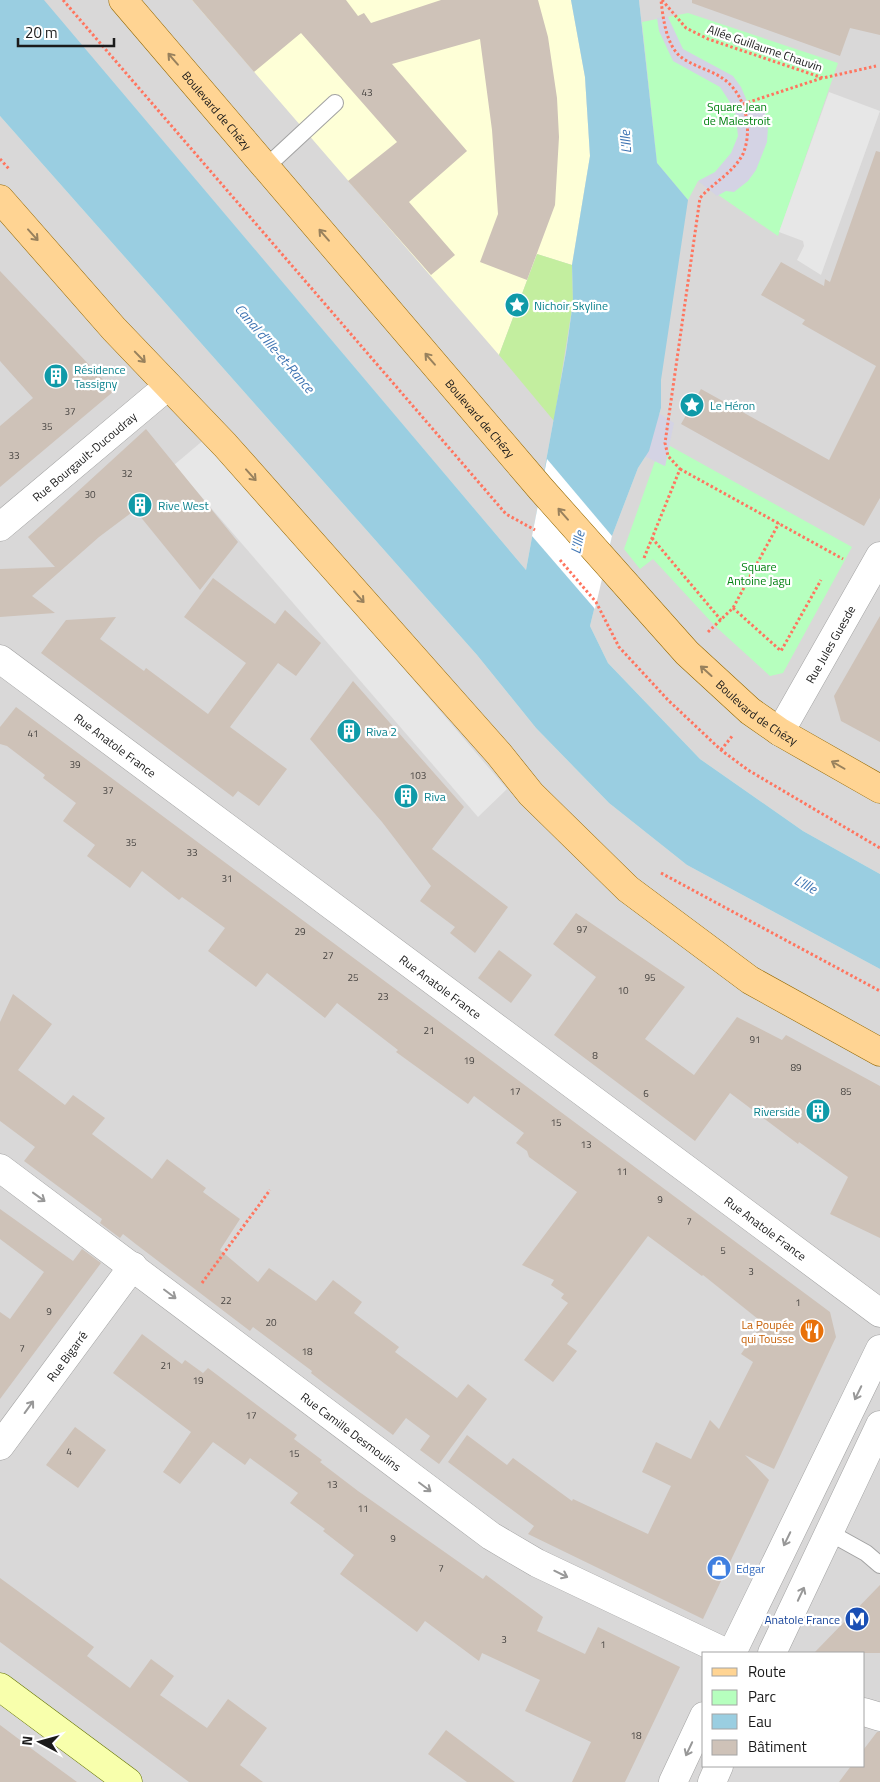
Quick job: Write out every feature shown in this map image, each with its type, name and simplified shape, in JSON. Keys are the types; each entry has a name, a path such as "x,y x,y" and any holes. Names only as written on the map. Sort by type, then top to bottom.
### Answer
{"main road":[{"name":"Boulevard de Chézy","path":"123,0 541,489 687,653 750,711 780,732 880,789"},
{"path":"0,199 114,329 225,446 531,794 628,889 750,980 880,1052"},
{"path":"0,1687 128,1782"}],"street":[{"name":"Rue Bourgault-Ducoudray","path":"0,528 168,386"},
{"name":"Rue Jules Guesde","path":"780,732 875,565"},
{"name":"Rue Anatole France","path":"0,659 880,1313"},
{"name":"Rue Camille Desmoulins","path":"0,1168 491,1536 537,1563 725,1652"},
{"name":"Rue Bigarré","path":"0,1446 133,1266"},
{"path":"732,1652 880,1349"},
{"path":"772,1652 880,1425"},
{"path":"865,1712 880,1717"},
{"path":"673,1782 702,1720"},
{"path":"712,1782 719,1767"}],"lane":[{"path":"266,168 335,103"},
{"path":"830,1533 866,1553 880,1565"}],"path":[{"path":"63,0 506,514 534,530 540,537"},
{"path":"662,0 664,28 679,56 725,80 736,92 743,104 747,140 742,154 728,174 700,198 696,213 665,443 668,456 680,469 779,522 875,565"},
{"name":"Allée Guillaume Chauvin","path":"662,0 686,28 708,39 823,78 876,66"},
{"path":"743,104 823,78"},
{"path":"643,557 680,469"},
{"path":"687,653 733,608 779,522"},
{"path":"652,538 722,620"},
{"path":"559,559 596,602 619,647 668,700 721,750 748,770 880,848"},
{"path":"733,608 781,651 821,580"},
{"path":"721,750 738,728"},
{"path":"680,890 659,872 880,991"},
{"path":"185,1305 270,1190"}],"shaded area":[{"path":"43,0 571,0 585,77 590,156 572,265 573,302 566,352 526,570"},
{"path":"192,0 571,0 585,77 590,156 572,265 537,254 499,355"},
{"path":"639,0 880,0 880,874 803,831 700,759 608,663 590,626 612,536 638,468 649,451 661,408 657,163"},
{"path":"668,17 683,49 733,76 741,87 750,108 763,103 768,127 767,142 756,170 748,181 734,192 726,191 717,196 698,181 715,172 731,153 738,136 735,110 720,87 673,61 659,31 657,18"},
{"path":"829,92 880,111 821,275 797,260 804,246 803,241 779,232"},
{"path":"0,116 477,655 536,728 609,803 687,865 880,969 880,1782 0,1782"},
{"path":"655,411 674,423 665,466 642,455"},
{"path":"206,438 507,789 478,817 174,465"}],"green space":[{"name":"Square Jean de Malestroit","path":"688,13 838,63 778,236 698,181 688,200 657,163 642,22"},
{"path":"537,254 572,265 573,302 554,421 499,355"},
{"name":"Square Antoine Jagu","path":"670,446 852,547 783,673 770,676 715,626 653,559 640,569 624,549 655,461 665,466"}],"water":[{"path":"0,0 44,0 526,570 566,352 573,302 572,265 590,156 585,77 571,0 639,0 657,163 688,200 661,380 661,408 649,451 638,468 612,536 590,626 608,663 700,759 803,831 880,874 880,969 687,865 609,803 536,728 477,655 0,116"}],"pier":[{"path":"547,459 612,536 595,609 532,536"}],"building":[{"path":"192,0 346,0 358,16 364,13 371,23 441,0 538,0 548,37 557,98 559,137 555,205 527,280 480,262 498,214 492,130 480,39 392,64 467,151 409,202 455,255 431,275 348,181 397,142 301,33 254,72"},
{"path":"692,0 880,0 880,35 850,28 840,56 692,3"},
{"path":"876,151 880,152 880,498 864,526 681,424 701,389 829,460 876,366 802,324 805,320 761,295 781,262 824,286 825,279 830,282"},
{"name":"Résidence Tassigny","path":"0,271 114,391 0,487 0,426 33,398 0,361"},
{"name":"Rive West","path":"146,429 238,542 200,590 135,510 99,537 32,596 55,613 0,617 0,569 55,567 28,537"},
{"path":"213,578 275,624 285,610 321,643 296,676 278,663 230,727 287,769 259,806 238,791 233,797 41,653 66,620 116,617 100,639 144,671 146,668 208,714 246,663 184,617"},
{"path":"880,616 880,742 841,721 834,696"},
{"path":"353,681 464,807 432,849 508,907 475,953 450,933 455,927 420,901 431,886 382,822 310,739"},
{"path":"16,707 830,1312 836,1337 774,1469 745,1455 769,1480 703,1619 528,1534 534,1526 448,1462 467,1435 507,1465 513,1458 572,1501 573,1499 648,1534 671,1486 642,1472 656,1442 691,1459 710,1420 719,1429 753,1362 741,1354 763,1323 703,1275 648,1236 567,1344 577,1351 553,1382 524,1360 568,1303 561,1298 564,1294 551,1285 554,1280 522,1265 577,1192 529,1157 527,1151 516,1143 524,1133 474,1096 468,1104 396,1052 398,1050 337,1003 325,1018 267,973 256,987 208,951 225,928 182,897 179,900 142,871 130,888 87,856 95,845 63,821 76,803 43,778 45,775 7,746 0,744 0,727"},
{"path":"576,913 685,987 645,1039 694,1075 737,1017 782,1040 786,1035 880,1086 880,1238 830,1214 848,1177 799,1142 798,1144 730,1093 695,1141 554,1035 596,977 553,944"},
{"path":"499,950 532,975 511,1003 478,978"},
{"path":"13,994 52,1024 18,1070 65,1105 73,1095 105,1118 92,1134 152,1179 167,1159 206,1188 203,1192 240,1219 220,1250 258,1282 269,1268 316,1301 333,1280 362,1302 354,1313 399,1347 395,1352 457,1398 468,1384 487,1399 439,1464 420,1450 430,1436 406,1418 393,1435 253,1327 250,1331 123,1234 120,1238 100,1223 102,1219 24,1161 35,1147 0,1121 0,1022"},
{"path":"0,1209 73,1261 82,1249 101,1263 0,1399 0,1312 10,1319 44,1272 0,1239"},
{"path":"142,1334 182,1364 185,1360 203,1373 208,1368 297,1435 294,1439 358,1491 483,1579 486,1575 543,1617 537,1631 585,1654 598,1627 680,1667 625,1782 572,1782 591,1742 525,1711 540,1680 482,1653 479,1661 425,1621 417,1632 340,1574 354,1555 323,1531 325,1529 290,1503 298,1493 250,1458 245,1465 213,1442 180,1484 163,1472 191,1432 113,1373"},
{"path":"75,1427 106,1450 78,1488 46,1465"},
{"path":"0,1578 94,1647 87,1656 130,1688 151,1659 174,1676 160,1695 207,1728 228,1699 267,1728 240,1765 263,1782 189,1782 0,1642"},
{"path":"880,1585 880,1653 815,1652"},
{"path":"0,1725 36,1752 77,1782 0,1782"},
{"path":"446,1730 515,1782 467,1782 428,1754"},
{"path":"877,1732 880,1732 880,1782 839,1782 850,1767 865,1767 865,1748"}],"place":[{"name":"Nichoir Skyline","path":"517,305"},
{"name":"Résidence Tassigny","path":"56,376"},
{"name":"Le Héron","path":"692,405"},
{"name":"Rive West","path":"140,505"},
{"name":"Riva 2","path":"349,731"},
{"name":"Riva","path":"406,796"},
{"name":"Riverside","path":"818,1111"},
{"name":"La Poupée qui Tousse","path":"812,1331"},
{"name":"Edgar","path":"719,1568"},
{"name":"Anatole France","path":"857,1619"}],"water label":[{"name":"L'Ille","path":"625,142"},
{"name":"Canal d'Ille-et-Rance","path":"275,348"},
{"name":"L'Ille","path":"577,542"},
{"name":"L'Ille","path":"806,884"}]}
